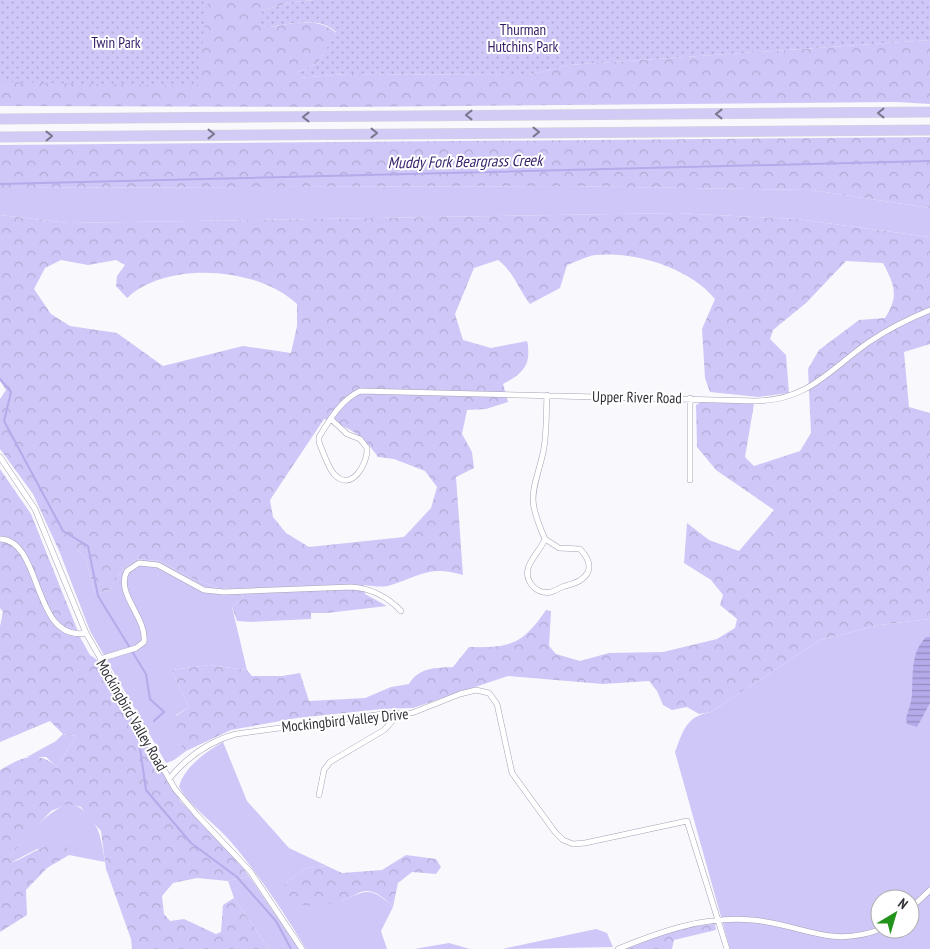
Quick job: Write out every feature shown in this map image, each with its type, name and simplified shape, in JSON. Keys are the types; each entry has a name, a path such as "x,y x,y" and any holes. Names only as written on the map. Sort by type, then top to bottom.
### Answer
{"highway":[{"path":"0,119 930,112"},
{"path":"0,137 930,130"}],"street":[{"name":"Upper River Road","path":"332,420 347,434 360,439 367,448 362,468 353,478 340,479 333,474 319,442 324,429 347,398 360,391 771,401 797,395 894,326 930,310"},
{"path":"545,539 538,555 528,567 528,579 534,588 549,593 579,583 586,578 589,567 587,557 580,549 558,548 545,539 535,516 532,500 533,484 544,444 547,395"},
{"path":"690,398 690,480"},
{"name":"Mockingbird Valley Road","path":"0,457 35,509 86,633 127,701 170,779 185,802 250,871 302,949"},
{"path":"0,539 12,541 21,549 48,610 64,631 74,635 86,633"},
{"path":"100,659 132,649 144,642 144,630 124,587 127,571 139,562 158,565 204,590 224,592 351,587 366,589 383,597 401,611"},
{"name":"Mockingbird Valley Drive","path":"170,779 203,748 230,735 299,724 340,721 384,714 398,715 422,710 468,691 476,690 489,693 497,704 512,773 555,832 569,843 585,843 686,819 726,949"},
{"path":"319,795 326,766 335,758 384,730 398,715"},
{"path":"920,900 930,890"},
{"path":"618,949 669,929 717,920 754,920 773,923 819,938 841,941 858,939 870,934"}],"green space":[{"path":"0,0 315,0 293,2 263,10 264,28 311,23 329,27 336,33 318,63 298,72 300,78 346,74 529,75 569,65 930,40 930,104 896,102 345,107 0,106"},
{"name":"Twin Park","path":"0,0 208,0 197,86 0,82"},
{"name":"Thurman Hutchins Park","path":"315,0 930,0 930,40 569,65 529,75 346,74 299,78 298,72 318,63 336,32 329,27 311,22 264,28 256,23 263,10 293,2"},
{"path":"930,137 930,208 811,190 566,186 0,188 0,145"},
{"path":"566,186 811,190 930,208 930,237 796,219 676,213 68,223 0,215 0,188"},
{"path":"676,213 796,219 930,237 930,344 904,352 909,407 930,413 930,619 879,625 820,640 711,712 699,714 687,707 672,710 663,705 657,691 649,681 603,684 508,676 413,708 382,709 297,718 231,730 186,751 179,744 167,722 189,707 171,670 209,665 247,670 252,676 282,676 300,673 309,701 365,698 391,687 409,684 413,678 423,671 434,668 453,667 469,647 495,647 514,642 530,631 546,610 551,611 549,646 556,654 580,661 609,653 663,652 717,639 735,628 737,619 720,605 723,595 711,580 684,563 687,523 709,540 739,551 774,510 716,470 697,447 696,405 703,401 754,404 745,457 754,466 800,451 811,433 808,369 819,350 859,320 885,318 894,297 893,285 883,263 846,261 806,303 773,330 770,339 786,355 789,393 758,397 710,392 705,378 702,329 715,299 691,278 677,270 644,259 628,256 596,255 567,265 560,288 530,304 512,275 498,260 474,268 455,314 463,340 491,348 527,341 528,356 521,372 503,384 508,402 486,409 467,410 462,434 472,452 474,468 456,477 463,575 433,571 388,586 364,585 365,594 387,606 311,613 311,619 237,621 232,607 243,598 241,588 221,589 194,579 159,561 136,559 120,573 109,590 95,594 86,559 77,549 60,553 33,494 0,449 0,399 6,390 0,381 0,215 68,223","holes":["61,260 88,265 116,260 125,265 117,276 116,286 127,298 144,286 165,278 188,273 237,276 260,282 280,292 297,304 297,326 291,353 243,346 163,366 117,333 70,326 51,314 34,289 45,268","324,419 341,425 361,437 378,457 394,459 425,471 437,487 431,508 404,537 309,547 286,533 273,517 270,500"]},
{"path":"0,469 31,514 81,639 90,655 96,659 181,802 235,857 249,876 228,881 197,878 173,883 162,896 164,914 170,921 184,919 216,934 221,932 223,905 234,898 269,949 132,949 131,939 106,869 101,831 81,807 68,804 51,811 10,856 13,862 39,849 52,845 67,847 69,855 47,868 26,890 27,915 0,932 0,770 29,757 43,758 57,767 76,736 63,734 50,721 0,742 0,626 3,612 0,608"},
{"path":"77,549 86,559 95,594 109,590 120,573 136,559 159,561 194,579 221,589 241,588 243,598 232,607 247,670 209,665 171,670 189,707 176,715 179,744 186,751 174,760 166,763 90,631 60,553"},
{"path":"930,619 930,949 730,949 675,752 683,731 696,717 711,712 820,640 879,625"},
{"path":"63,734 76,736 57,767 46,757 27,757 56,741"},
{"path":"223,742 247,801 289,848 327,866 306,868 283,885 342,901 364,892 374,893 379,896 393,907 381,931 387,949 306,949 271,894 242,855 225,835 190,802 179,787 191,767 203,755"},
{"path":"68,803 85,812 96,825 102,843 105,862 69,855 66,847 37,849 12,862 10,856 36,826"},
{"path":"406,855 436,859 441,867 436,874 412,872 398,883 393,907 378,894 371,891 360,892 344,900 326,904 302,905 279,900 283,885 306,868 327,866 342,873 382,870"},
{"path":"249,876 299,949 269,949 234,898 228,881"},
{"path":"715,924 716,930 674,940 672,949 625,949 678,929"},
{"path":"596,929 607,933 613,947 502,949"},
{"path":"449,943 470,949 414,949"}],"shaded area":[{"path":"926,637 930,637 930,703 917,727 907,724 906,719 912,696 915,656"}],"waterway":[{"name":"Muddy Fork Beargrass Creek","path":"0,184 930,161"},
{"path":"0,379 11,392 4,421 63,531 88,546 98,596 146,674 150,699 164,712 154,721"},
{"path":"140,748 146,790 191,843 237,877 276,921 291,949"}]}
